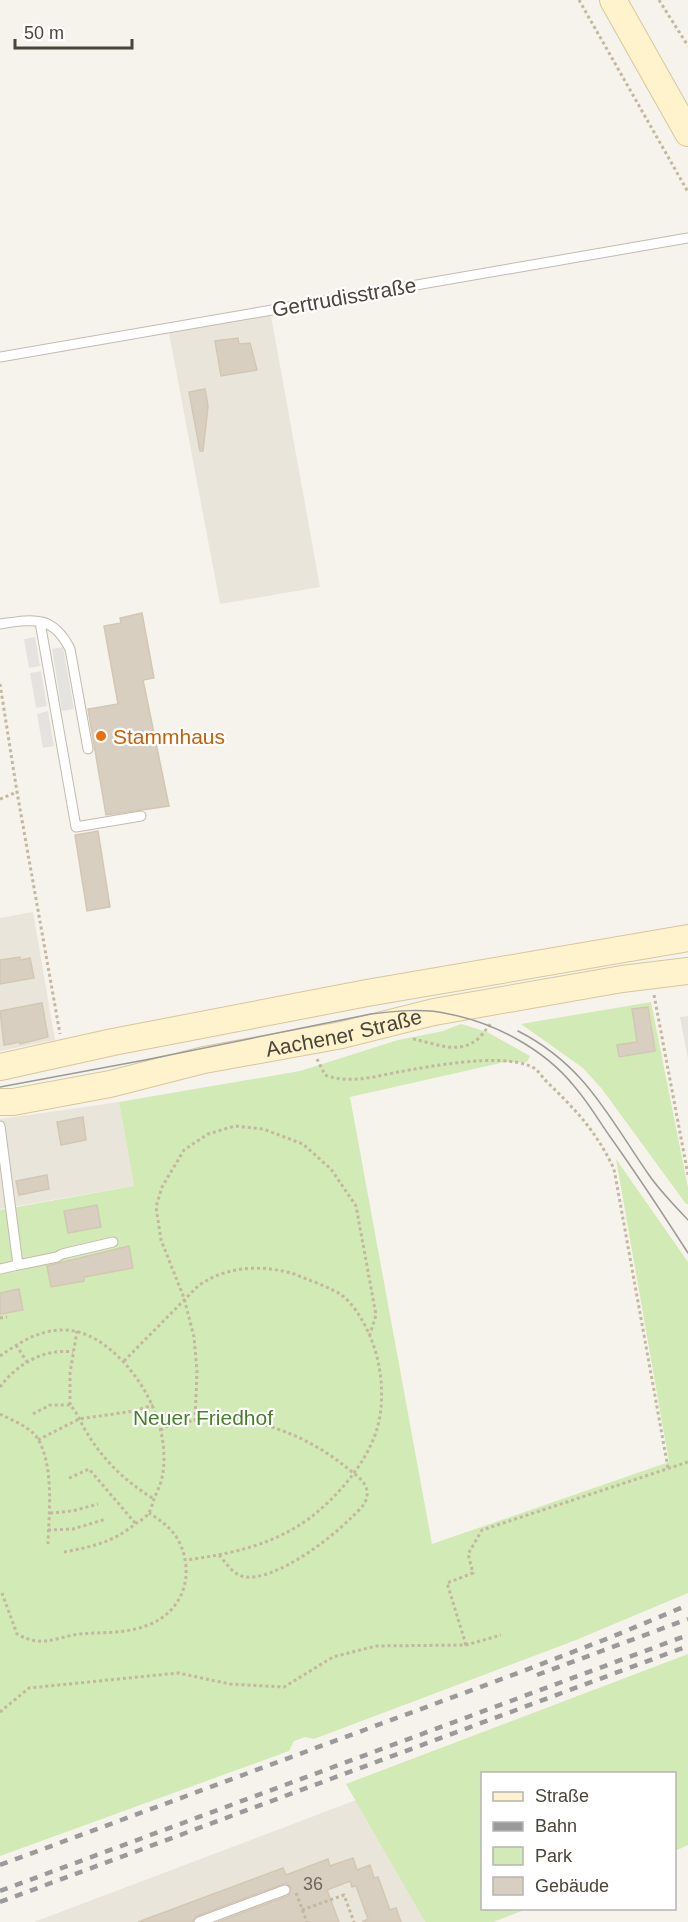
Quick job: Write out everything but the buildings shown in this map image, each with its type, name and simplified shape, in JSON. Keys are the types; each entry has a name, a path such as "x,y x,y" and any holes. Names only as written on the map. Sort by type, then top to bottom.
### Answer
{"main road":[{"path":"613,0 688,133"},
{"name":"Aachener Straße","path":"0,1067 62,1044 688,938"},
{"name":"Aachener Straße","path":"0,1102 31,1099 120,1082 204,1060 342,1035 434,1012 622,979 688,971"},
{"path":"31,1099 71,1079 78,1073 79,1065 76,1059 62,1044"}],"lane":[{"name":"Gertrudisstraße","path":"0,357 688,238"},
{"path":"0,624 26,621 51,623 64,637 70,649 88,748"},
{"path":"40,622 76,827 141,816"},
{"path":"0,1126 18,1265"},
{"path":"0,1269 113,1242"},
{"path":"199,1922 285,1890"}],"path":[{"path":"579,0 688,192"},
{"path":"659,0 688,46"},
{"path":"0,684 62,1044"},
{"path":"0,799 17,792"},
{"path":"654,995 688,1175"},
{"path":"323,1071 325,1075 338,1080 365,1078 445,1064 498,1061 532,1066 576,1111 602,1144 614,1169 668,1468"},
{"path":"195,1420 197,1371 194,1337 184,1299 161,1240 156,1207 162,1186 184,1150 208,1134 235,1126 263,1129 303,1144 331,1169 356,1206 376,1315 370,1335"},
{"path":"124,1361 184,1299 212,1276 249,1268 281,1270 340,1294 363,1320 375,1346 380,1377 381,1411 377,1431 369,1448 352,1473 328,1501 311,1517 280,1536 251,1548 219,1556 186,1560"},
{"path":"0,1318 7,1317"},
{"path":"77,1331 69,1387 70,1405 87,1434 113,1469 134,1487 154,1499"},
{"path":"0,1356 29,1337 47,1332 77,1331 100,1340 124,1361 145,1389 153,1405 160,1430 163,1463 161,1482 149,1513 112,1540 64,1552"},
{"path":"16,1345 27,1362"},
{"path":"0,1387 27,1362 50,1352 73,1352"},
{"path":"33,1413 50,1405 70,1405"},
{"path":"38,1440 79,1419 134,1411 153,1405"},
{"path":"0,1414 28,1429 38,1440 47,1471 50,1513 48,1544"},
{"path":"160,1430 173,1422 231,1419 270,1427 309,1442 338,1460 366,1488 366,1500 333,1536 306,1555 280,1568 248,1577 237,1575 219,1556"},
{"path":"466,1646 447,1583 472,1573 468,1554 482,1530 688,1461"},
{"path":"69,1478 89,1469 136,1524"},
{"path":"50,1513 72,1511 98,1504"},
{"path":"2,1593 17,1634 28,1640 42,1642 78,1634 121,1632 147,1626 163,1618 175,1607 182,1596 186,1560 176,1537 164,1523 149,1513"},
{"path":"48,1530 74,1529 106,1519"},
{"path":"0,1712 29,1688 178,1673 230,1684 284,1687 333,1657 376,1646 466,1646 501,1635"},
{"path":"285,1890 294,1887 307,1922"},
{"path":"302,1910 344,1895 354,1922"}],"shaded area":[{"path":"270,310 320,587 220,604 168,328"},
{"path":"35,637 40,666 29,668 24,639"},
{"path":"63,647 74,709 62,711 52,649"},
{"path":"41,671 47,706 36,708 30,673"},
{"path":"48,711 54,746 43,748 37,714"},
{"path":"33,912 55,1040 0,1051 0,918"},
{"path":"688,1016 688,1059 680,1017"},
{"path":"119,1102 134,1186 0,1209 0,1119"},
{"path":"356,1800 425,1922 34,1922"}],"green space":[{"path":"651,1002 688,1188 688,1204 602,1089 583,1068 521,1024"},
{"name":"Neuer Friedhof","path":"461,1024 487,1032 530,1056 527,1062 505,1062 350,1097 432,1544 669,1462 616,1159 688,1262 688,1593 576,1640 314,1739 305,1737 294,1741 289,1751 0,1856 0,1210 134,1186 119,1102 300,1071 398,1040 443,1031"},
{"path":"688,1654 688,1845 676,1851 676,1772 481,1772 481,1910 524,1910 493,1922 425,1922 346,1784"}],"tram line":[{"path":"0,1087 371,1014 420,1011 439,1012 466,1018 501,1031 533,1049 562,1073 589,1105 688,1253"},
{"path":"518,1031 541,1045 578,1076 607,1112 653,1181 688,1220"}],"railway":[{"path":"0,1865 518,1673 688,1605"},
{"path":"537,1675 688,1619"},
{"path":"0,1891 688,1635"},
{"path":"0,1902 688,1646"}],"place":[{"name":"Stammhaus","path":"101,736"}]}
